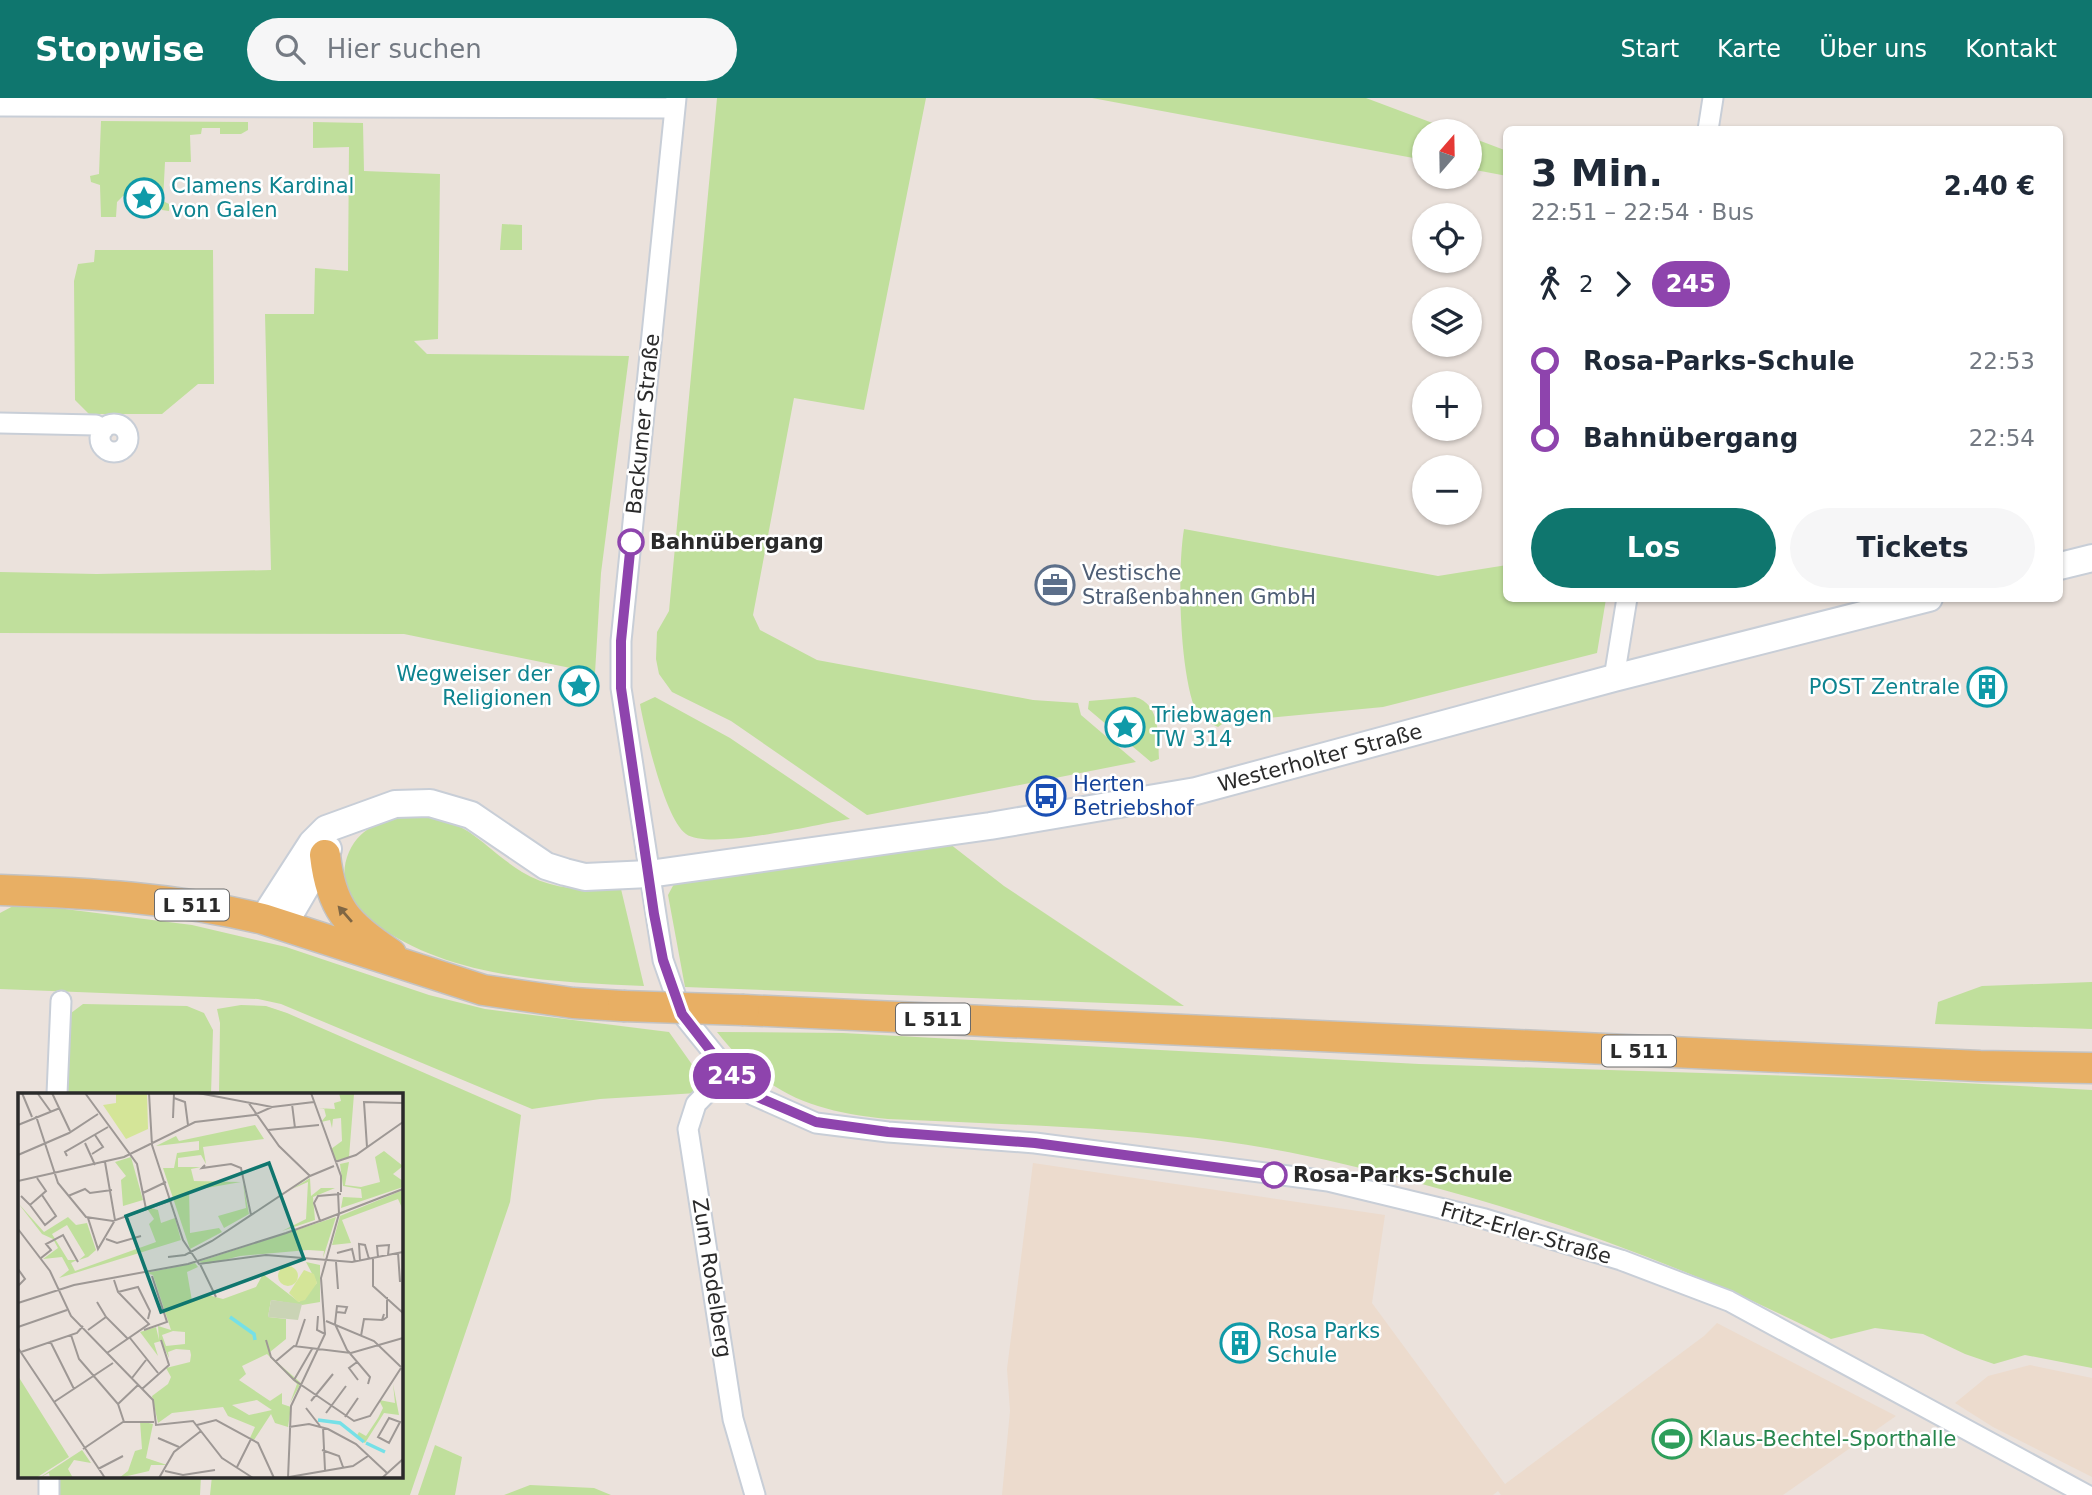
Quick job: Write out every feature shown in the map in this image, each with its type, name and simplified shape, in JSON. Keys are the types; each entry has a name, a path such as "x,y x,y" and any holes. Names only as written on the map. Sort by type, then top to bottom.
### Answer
{"main road":[{"path":"325,855 328,883 335,903 370,941 417,971"},
{"name":"L 511","path":"0,890 119,894 273,922 417,971 484,990 573,1003 1980,1066 2092,1068"}],"street":[{"path":"1709,126 1713,98"},
{"path":"0,106 289,102 675,103"},
{"name":"Backumer Straße","path":"649,874 621,688 621,641 675,103"},
{"path":"0,423 96,425 103,430"},
{"path":"2063,565 2092,558"},
{"path":"1614,678 1627,602"},
{"name":"Westerholter Straße","path":"273,922 312,843 326,830 345,821 395,804 430,803 471,815 546,866 565,872 586,877 649,874 990,826 1196,791 1614,678 1913,602"},
{"path":"273,922 325,855 345,821"},
{"name":"Fritz-Erler-Straße","path":"649,874 663,960 682,1014 727,1072 753,1095 816,1122 888,1132 1035,1143 1328,1181 1485,1219 1621,1260 1748,1310 2087,1495"},
{"path":"57,1093 61,1001"},
{"name":"Zum Rodelberg","path":"727,1072 696,1104 688,1129 733,1419 755,1495"}],"shaded area":[{"name":"Rosa-Parks-Schule","path":"1033,1163 1385,1215 1372,1303 1505,1484 1704,1336 1717,1323 1896,1416 1783,1495 1501,1495 1498,1491 1493,1495 1002,1495 1010,1411 1007,1369"},
{"path":"2030,1365 2092,1378 2092,1477 1993,1427 1955,1403 1988,1376"}],"green space":[{"path":"717,98 926,98 864,410 794,398 753,615 760,630 817,660 1033,700 1078,703 1081,715 1136,762 867,815 731,721 672,692 659,674 656,659 657,632 669,611"},
{"path":"1092,98 1366,98 1422,119 1412,119 1412,158"},
{"path":"101,121 248,122 248,130 241,134 220,134 220,128 202,128 201,134 190,135 191,162 165,162 163,201 169,204 169,211 162,210 162,204 153,205 152,211 146,211 146,202 140,196 123,196 117,202 116,217 101,217 100,185 91,182 90,176 99,174"},
{"path":"313,122 363,123 364,171 440,174 438,339 414,341 427,354 629,356 601,573 595,673 404,634 0,633 0,572 97,574 271,570 265,314 314,314 315,268 348,271 349,147 313,148"},
{"path":"1482,142 1503,149 1503,175 1482,171"},
{"path":"502,224 522,225 522,250 500,250"},
{"path":"95,250 213,250 214,384 198,384 162,414 89,414 75,400 74,281 78,264 94,262"},
{"path":"1184,529 1438,576 1503,566 1503,602 1606,602 1597,653 1383,707 1225,722 1218,727 1199,718 1187,679 1181,625"},
{"path":"655,697 730,738 850,819 740,838 717,840 686,834 678,825 664,794 646,734 640,704"},
{"path":"1135,697 1150,707 1156,722 1159,759 1151,762 1088,709 1089,701"},
{"path":"415,815 450,822 463,828 507,862 545,883 583,889 621,889 644,986 538,979 468,966 402,941 372,922 357,908 345,882 344,872 349,852 361,835 376,824"},
{"path":"950,844 1004,886 1184,1006 685,987 668,895 675,882"},
{"path":"25,904 192,925 286,947 429,995 485,1009 669,1032 703,1080 702,1088 697,1093 600,1099 532,1109 281,1004 258,999 0,989 0,913 15,905"},
{"path":"2092,982 2092,1029 1935,1024 1938,1002 1982,986"},
{"path":"83,1004 187,1006 204,1013 213,1030 211,1093 65,1093 67,1016"},
{"path":"241,1005 266,1006 287,1013 521,1115 510,1202 410,1495 210,1495 212,1478 402,1478 402,1093 219,1093 220,1023 217,1009"},
{"path":"717,1032 843,1033 1419,1064 1888,1079 2092,1090 2092,1368 2025,1355 1994,1364 1923,1334 1875,1328 1831,1339 1732,1292 1579,1232 1422,1184 1297,1154 1221,1141 1138,1132 888,1119 836,1111 792,1096 772,1085 735,1053"},
{"path":"435,1445 462,1457 455,1495 418,1495"},
{"path":"56,1478 201,1478 200,1495 59,1495"},
{"path":"530,1485 594,1488 611,1495 504,1495"}],"bus line":[{"name":"245","path":"631,542 621,641 621,688 654,914 663,960 682,1014 727,1072 753,1095 816,1122 888,1132 1035,1143 1274,1175"}],"place":[{"name":"Clamens Kardinal von Galen","path":"144,198"},
{"name":"Bahnübergang","path":"631,542"},
{"name":"Vestische Straßenbahnen GmbH","path":"1055,585"},
{"name":"Wegweiser der Religionen","path":"579,686"},
{"name":"POST Zentrale","path":"1987,687"},
{"name":"Triebwagen TW 314","path":"1125,727"},
{"name":"Herten Betriebshof","path":"1046,796"},
{"name":"Rosa-Parks-Schule","path":"1274,1175"},
{"name":"Rosa Parks Schule","path":"1240,1343"},
{"name":"Klaus-Bechtel-Sporthalle","path":"1672,1439"}]}
